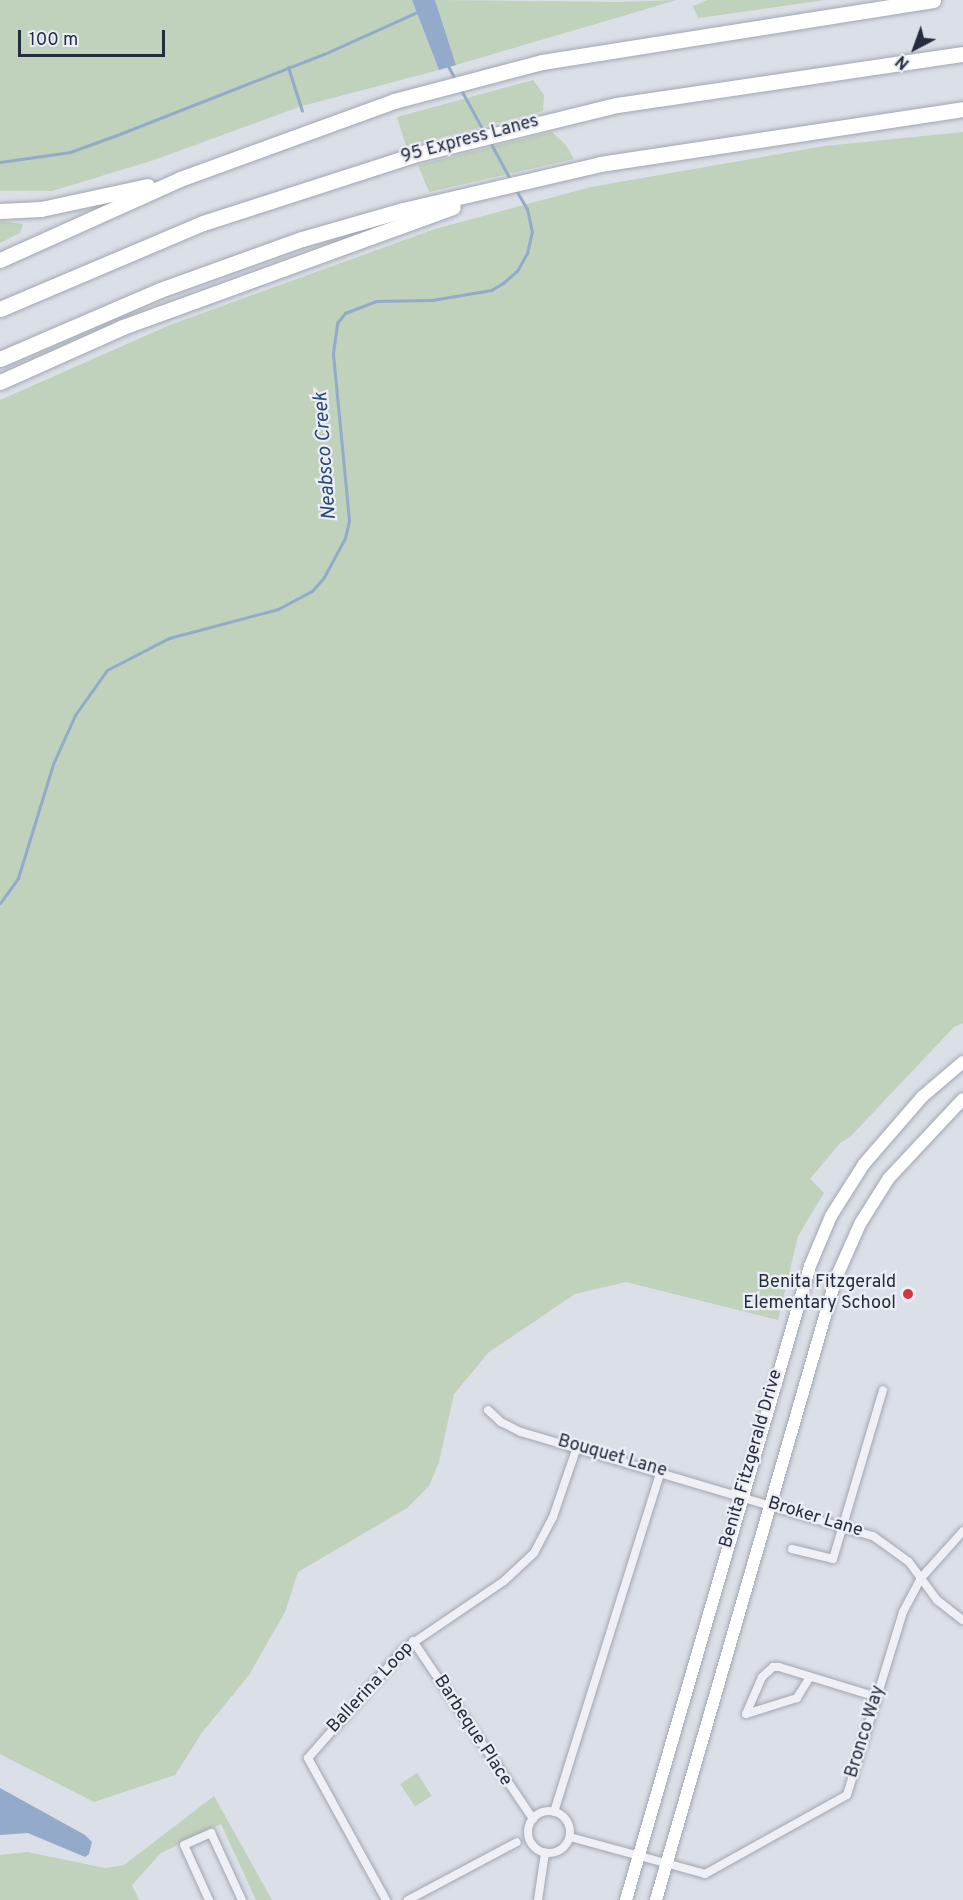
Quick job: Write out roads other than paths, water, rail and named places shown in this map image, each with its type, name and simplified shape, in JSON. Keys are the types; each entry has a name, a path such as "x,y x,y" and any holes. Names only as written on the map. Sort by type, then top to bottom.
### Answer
{"highway":[{"path":"0,260 180,179 394,101 518,68 716,32 933,0"},
{"name":"95 Express Lanes","path":"0,309 203,223 413,155 541,121 698,91 963,54"},
{"path":"0,359 97,315 261,253 518,184 577,169 701,146 963,109"},
{"path":"0,211 69,204 180,179"},
{"path":"0,382 123,327 442,205"}],"main road":[{"name":"Benita Fitzgerald Drive","path":"626,1900 801,1291 831,1216 861,1169 901,1119 963,1062"},
{"name":"Benita Fitzgerald Drive","path":"656,1900 828,1304 860,1224 902,1161 963,1099"}],"street":[{"path":"792,1549 833,1559 883,1390"},
{"name":"Bouquet Lane","path":"488,1410 508,1427 742,1494"},
{"name":"Ballerina Loop","path":"386,1900 308,1758 414,1641 504,1581 534,1553 553,1516 577,1447"},
{"path":"554,1812 661,1471"},
{"name":"Broker Lane","path":"742,1494 843,1524 888,1545 921,1578 937,1600 963,1620"},
{"name":"Bronco Way","path":"637,1856 705,1874 848,1795 903,1612 921,1578 963,1531"},
{"name":"Barbeque Place","path":"414,1641 533,1819"},
{"path":"810,1677 797,1698 746,1714 769,1670 779,1667 877,1697"},
{"path":"543,1812 554,1812 565,1819 570,1837 563,1848 545,1853 534,1847 529,1836 533,1819 543,1812"},
{"path":"209,1900 184,1845 211,1833 242,1900"},
{"path":"570,1837 637,1856"},
{"path":"408,1900 517,1842"},
{"path":"538,1900 545,1853"}],"water":[{"path":"412,0 435,0 456,65 439,70"},
{"path":"0,1788 85,1835 92,1842 89,1854 85,1857 28,1833 0,1835"}],"waterway":[{"path":"0,162 70,152 324,54 417,12"},
{"name":"Neabsco Creek","path":"447,64 455,79"},
{"path":"288,67 302,111"},
{"name":"Neabsco Creek","path":"460,88 484,132"},
{"name":"Neabsco Creek","path":"489,140 510,179"},
{"name":"Neabsco Creek","path":"0,903 18,878 53,764 75,715 107,670 169,638 278,609 312,591 324,577 345,538 349,520 333,353 337,323 345,313 376,301 432,300 491,290 503,283 517,271 527,253 532,232 527,209 515,188"}],"place":[{"name":"Benita Fitzgerald Elementary School","path":"908,1294"}]}
